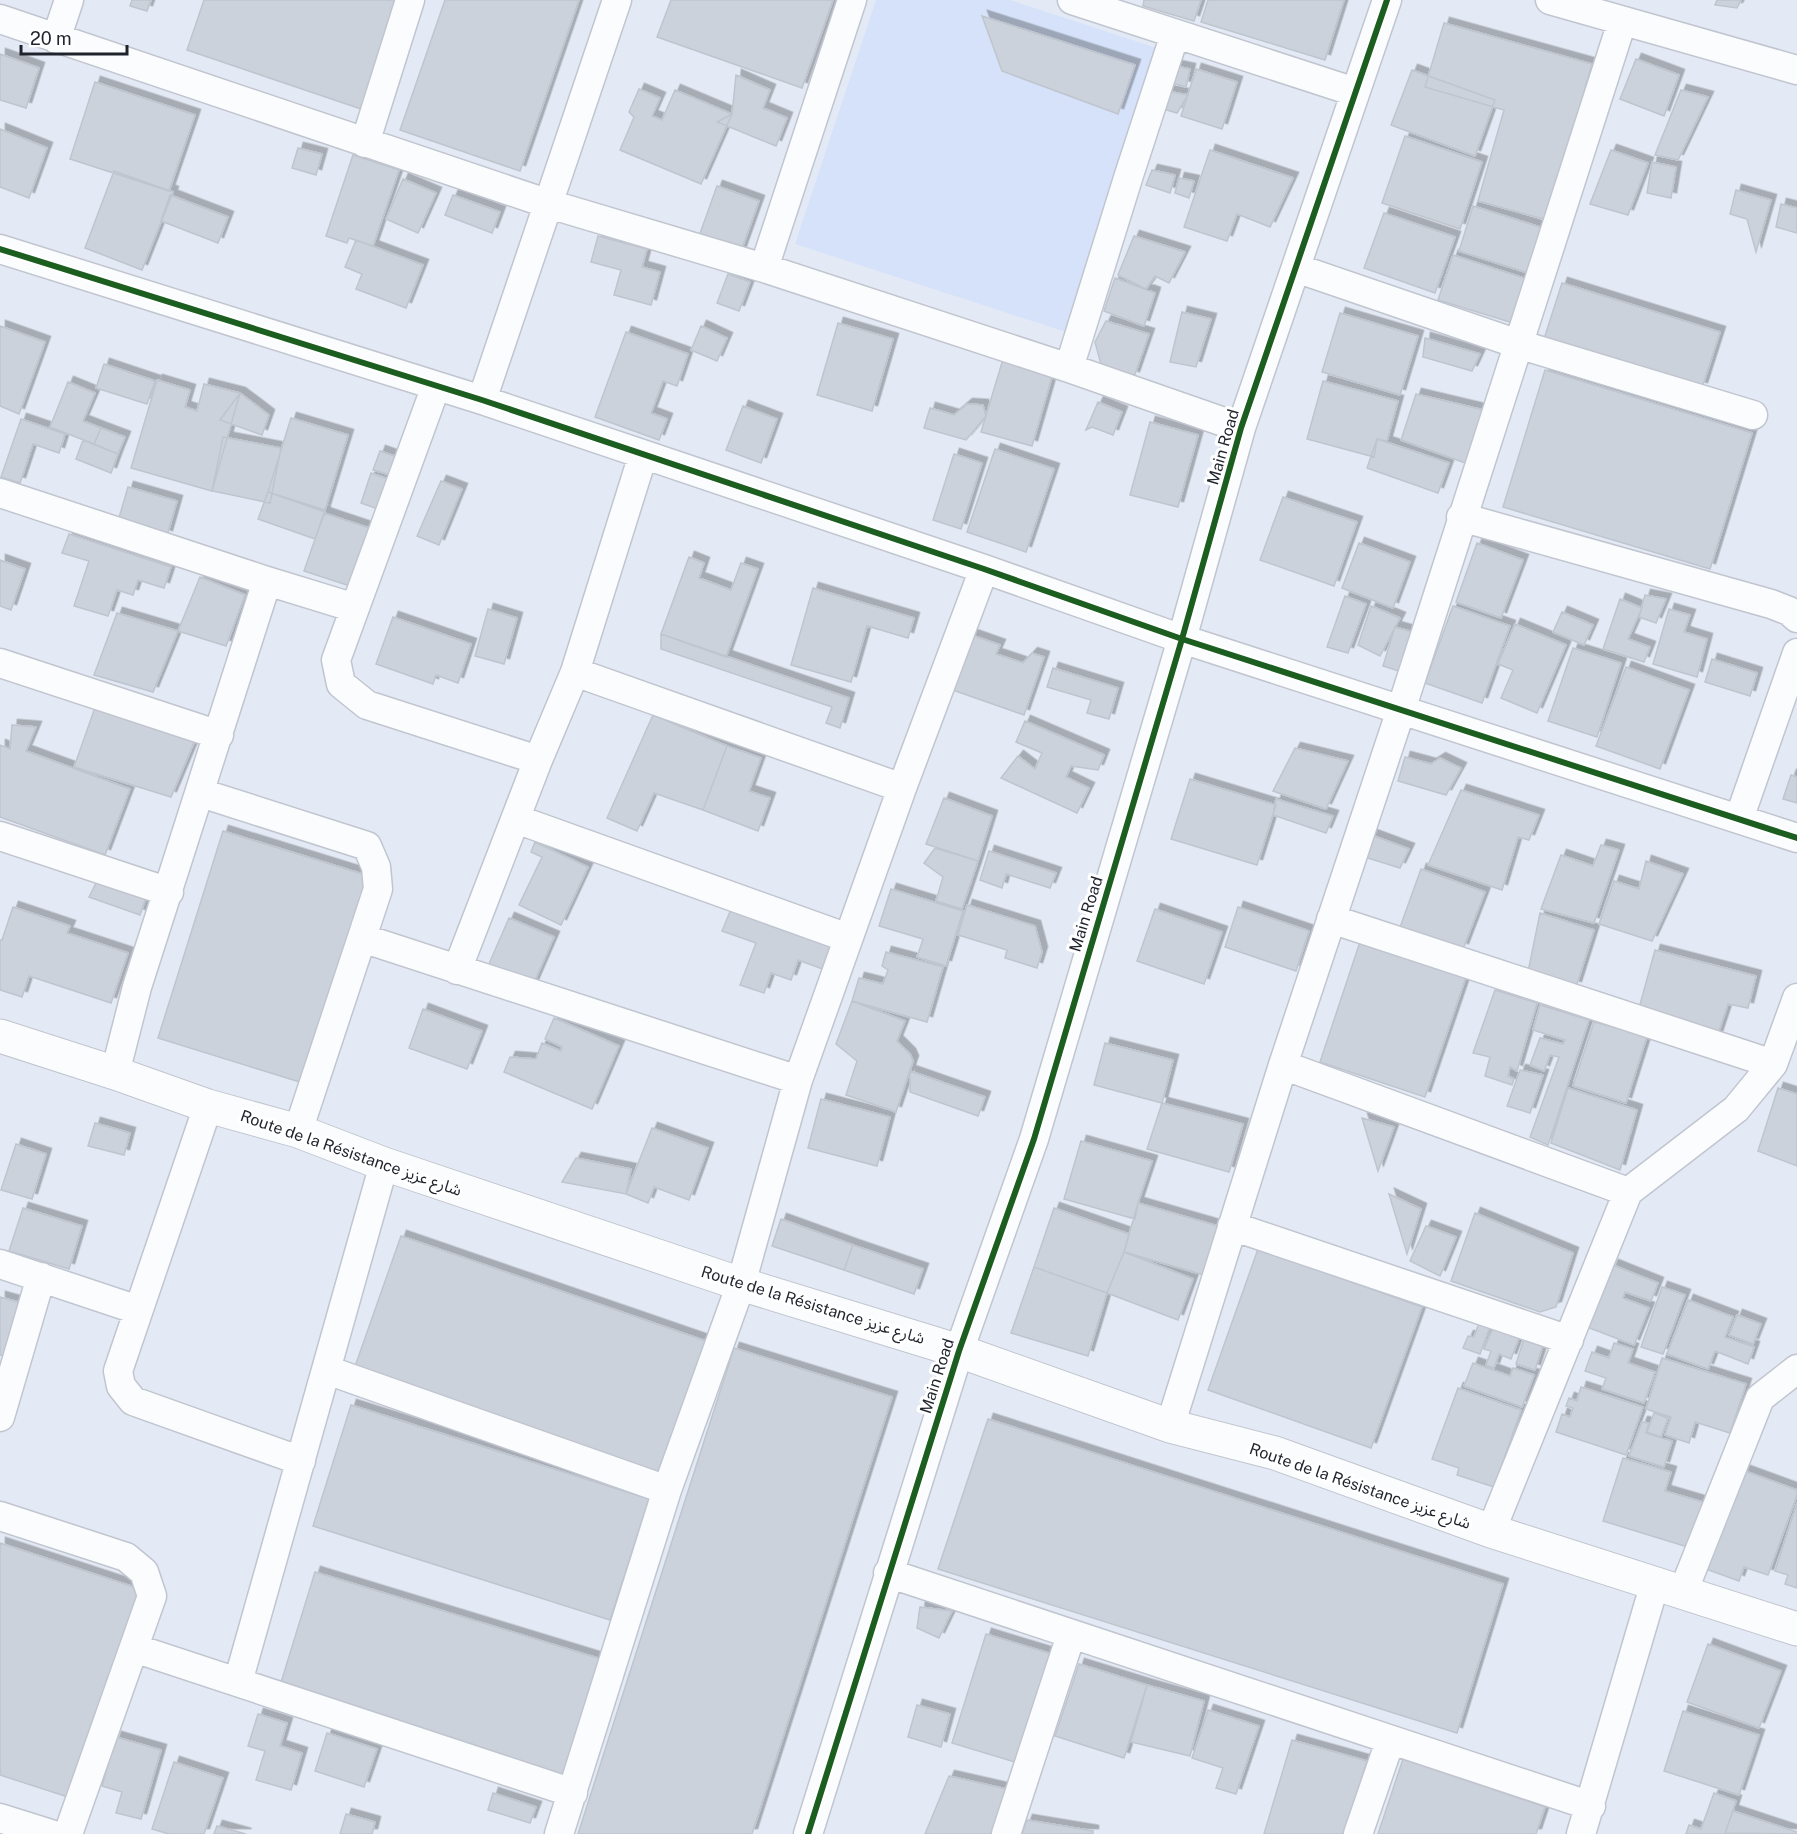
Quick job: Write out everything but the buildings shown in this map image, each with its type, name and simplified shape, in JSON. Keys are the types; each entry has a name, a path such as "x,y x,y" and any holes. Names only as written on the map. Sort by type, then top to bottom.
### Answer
{"main road":[{"name":"Route de la Résistance شارع عزيز","path":"0,1036 208,1106 298,1131 384,1164 741,1284 959,1351 1170,1426 1275,1453 1491,1531 1797,1629"}],"street":[{"path":"56,39 69,0"},
{"path":"365,143 410,0"},
{"path":"482,400 617,0"},
{"path":"764,268 852,0"},
{"path":"1072,0 1355,92"},
{"name":"Main Road","path":"808,1834 959,1351 1034,1139 1182,639 1241,428 1387,0"},
{"path":"1550,0 1797,70"},
{"path":"0,19 549,204 764,268 1069,368 1241,428"},
{"path":"1170,1426 1283,1065 1401,710 1461,517 1622,21"},
{"path":"1069,368 1175,34"},
{"path":"0,249 482,400 984,569 1182,639 1797,838"},
{"path":"1296,268 1518,344 1753,415"},
{"path":"436,386 336,660 341,684 367,705 538,760"},
{"path":"457,970 538,760 575,672 643,455"},
{"path":"0,494 355,608"},
{"path":"1461,517 1771,604 1789,611 1797,618"},
{"path":"559,1834 667,1490 741,1284 798,1080 902,788 984,569"},
{"path":"115,1073 137,987 267,581"},
{"path":"1739,819 1797,653"},
{"path":"0,663 219,735"},
{"path":"575,672 902,788"},
{"path":"201,793 367,846 376,867 378,888 298,1131"},
{"path":"516,819 848,938"},
{"path":"0,836 169,892"},
{"path":"1331,919 1773,1064"},
{"path":"362,938 798,1080"},
{"path":"1491,1531 1628,1192 1736,1109 1773,1064 1797,998"},
{"path":"1283,1065 1628,1192"},
{"path":"208,1106 118,1371 121,1386 133,1401 301,1461"},
{"path":"238,1682 384,1164"},
{"path":"1233,1226 1569,1340"},
{"path":"0,1264 138,1310"},
{"path":"0,1417 41,1277"},
{"path":"327,1370 667,1490"},
{"path":"1581,1834 1669,1587 1760,1398 1797,1370"},
{"path":"0,1516 126,1557 144,1572 152,1596 68,1834"},
{"path":"888,1574 1591,1806"},
{"path":"1006,1834 1071,1635"},
{"path":"134,1648 573,1793"},
{"path":"1358,1834 1390,1741"},
{"path":"0,1818 51,1834"}],"shaded area":[{"path":"876,0 1010,0 1163,50 1069,333 795,244"}],"cycle path":[{"path":"808,1834 959,1351 1034,1139 1182,639 1241,428 1387,0"},
{"path":"0,249 482,400 984,569 1182,639 1797,838"}]}
